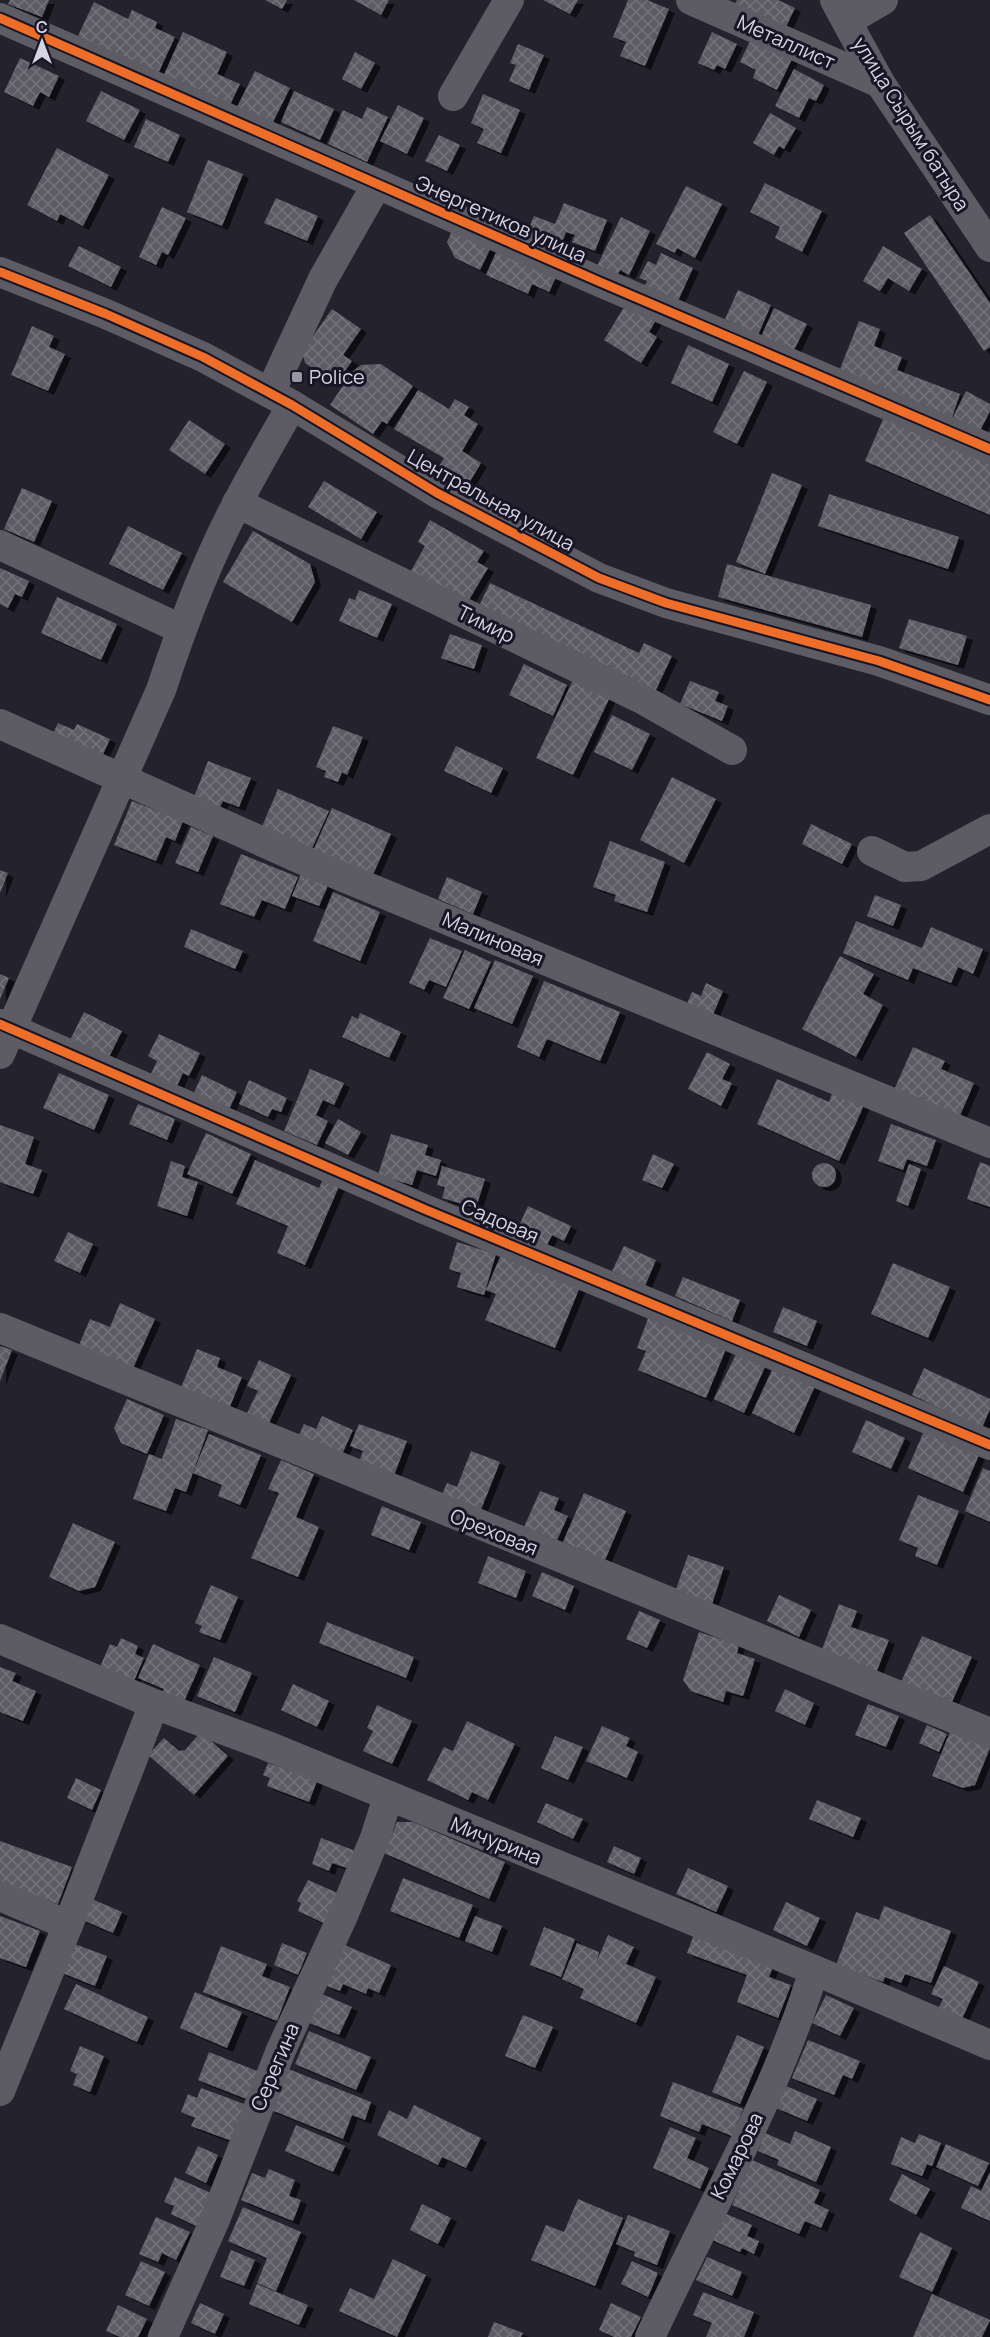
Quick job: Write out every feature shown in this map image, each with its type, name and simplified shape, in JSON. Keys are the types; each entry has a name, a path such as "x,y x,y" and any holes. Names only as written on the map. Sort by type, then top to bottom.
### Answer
{"street":[{"path":"453,96 509,0"},
{"name":"Металлист","path":"691,0 880,83"},
{"path":"841,10 883,0"},
{"name":"улица Сырым батыра","path":"841,10 880,83 990,247"},
{"name":"Энергетиков улица","path":"0,18 990,449"},
{"path":"3,1035 161,690 181,629 281,399 323,279 377,184"},
{"name":"Центральная улица","path":"0,272 106,314 203,357 281,399 437,493 599,578 666,603 879,662 990,700"},
{"name":"Тимир","path":"237,503 642,699 732,750"},
{"path":"0,544 181,629"},
{"name":"Малиновая","path":"0,724 321,867 990,1143"},
{"path":"872,851 905,867 921,866 990,829"},
{"name":"Садовая","path":"3,1035 990,1445"},
{"name":"Ореховая","path":"0,1328 990,1733"},
{"name":"Мичурина","path":"0,1639 154,1704 265,1745 814,1970 990,2046"},
{"path":"0,2091 68,1925 154,1704"},
{"name":"Серегина","path":"163,2337 214,2222 280,2050 346,1908 375,1838 388,1797"},
{"path":"0,1896 68,1925"},
{"name":"Комарова","path":"650,2337 758,2116 799,2020 814,1970"}],"building":[{"path":"10,0 49,0 42,17 8,4"},
{"path":"265,0 287,0 282,9"},
{"path":"354,0 389,0 381,15"},
{"path":"543,0 578,0 570,14"},
{"path":"628,0 647,0 669,9 645,66 620,56 626,42 613,37"},
{"path":"737,0 778,0 795,8 784,31 734,6"},
{"path":"94,2 128,19 132,10 157,22 155,28 175,37 156,78 76,40"},
{"path":"183,32 227,52 217,74 240,84 229,107 163,77"},
{"path":"712,32 737,44 725,69 717,65 714,70 698,63"},
{"path":"751,39 792,59 777,90 753,78 756,70 740,62"},
{"path":"518,44 544,55 529,90 509,81 516,65 510,63"},
{"path":"355,52 375,63 361,89 342,79"},
{"path":"20,58 59,76 49,97 40,92 33,106 4,92"},
{"path":"794,69 824,85 816,101 809,98 799,118 775,106"},
{"path":"255,71 290,88 271,126 236,109"},
{"path":"101,91 140,110 124,140 86,121"},
{"path":"294,91 334,109 320,140 281,122"},
{"path":"483,94 520,110 501,153 477,143 484,129 471,123"},
{"path":"398,105 424,118 407,154 380,141"},
{"path":"367,107 388,117 367,162 328,144 343,110 362,119"},
{"path":"770,113 796,128 784,149 779,146 774,155 753,143"},
{"path":"146,119 180,135 168,162 134,147"},
{"path":"439,135 460,145 447,171 425,161"},
{"path":"57,148 109,175 83,226 60,214 57,221 27,205"},
{"path":"208,160 243,174 222,226 187,212"},
{"path":"765,183 822,211 802,252 775,238 780,227 750,212"},
{"path":"686,186 722,204 695,258 677,248 675,253 656,244"},
{"path":"276,198 318,216 307,241 264,223"},
{"path":"564,203 607,220 595,251 572,242 575,235 566,232 560,248 526,235 534,216 555,224"},
{"path":"162,207 186,218 168,255 162,252 156,265 139,257"},
{"path":"930,215 990,303 990,347 984,351 904,233"},
{"path":"621,217 650,231 629,275 620,270 617,276 597,266"},
{"path":"455,224 493,243 480,270 455,258 447,242"},
{"path":"79,246 121,267 111,287 68,266"},
{"path":"883,246 922,269 909,291 888,278 880,291 863,281"},
{"path":"498,248 557,275 549,292 532,284 528,294 486,275"},
{"path":"661,253 693,268 677,303 644,287 647,281 639,278 648,261 656,265"},
{"path":"738,290 771,305 758,335 725,319"},
{"path":"629,299 658,317 649,332 657,337 641,363 604,340"},
{"path":"774,308 807,324 792,354 760,339"},
{"path":"332,309 361,329 343,355 352,361 336,384 305,363 302,352"},
{"path":"859,321 880,329 874,346 902,357 897,370 960,394 950,423 836,379"},
{"path":"32,326 54,336 49,347 65,354 48,391 11,375"},
{"path":"688,345 729,364 712,402 671,383"},
{"path":"381,364 413,386 387,424 382,421 373,434 330,405 352,372 361,365"},
{"path":"744,371 767,382 737,444 713,432"},
{"path":"418,390 449,409 455,399 469,407 464,415 478,424 462,451 481,463 469,483 439,466 444,458 394,429"},
{"path":"966,391 990,404 990,411 980,431 953,417"},
{"path":"884,417 990,463 990,515 865,461"},
{"path":"189,420 225,444 205,474 169,450"},
{"path":"772,473 802,485 765,574 736,562"},
{"path":"324,481 377,512 361,539 308,507"},
{"path":"22,488 52,501 34,542 4,529"},
{"path":"829,494 959,537 948,569 818,526"},
{"path":"430,520 484,551 477,562 488,568 467,603 411,571 425,546 418,542"},
{"path":"128,526 182,553 163,590 109,564"},
{"path":"253,531 310,564 315,582 292,622 223,582"},
{"path":"727,564 871,605 862,637 718,597"},
{"path":"0,568 29,581 22,597 15,594 8,608 0,604"},
{"path":"490,583 639,653 644,643 672,656 654,694 477,610"},
{"path":"359,590 392,604 377,638 339,621 349,598 355,600"},
{"path":"57,597 117,624 101,660 41,633"},
{"path":"909,619 967,636 958,665 899,648"},
{"path":"450,634 482,645 474,669 441,658"},
{"path":"524,664 567,685 553,716 509,695"},
{"path":"573,680 610,697 573,775 536,758"},
{"path":"690,681 719,692 715,701 728,706 722,721 680,704"},
{"path":"612,715 650,734 632,770 594,752"},
{"path":"58,723 74,730 77,724 110,739 100,761 51,737"},
{"path":"333,726 363,737 347,775 342,772 338,782 324,777 326,771 316,767"},
{"path":"456,746 503,768 491,793 444,771"},
{"path":"208,761 251,778 239,807 223,801 220,807 194,797"},
{"path":"672,777 716,799 684,863 640,840"},
{"path":"278,789 329,811 310,853 260,831"},
{"path":"132,801 183,821 175,841 166,837 156,861 114,845"},
{"path":"332,808 391,834 372,877 313,851"},
{"path":"811,824 852,844 842,864 802,844"},
{"path":"191,827 213,836 198,872 175,863"},
{"path":"610,841 665,862 647,912 614,901 616,895 593,887"},
{"path":"241,854 298,877 285,909 262,900 254,917 220,904"},
{"path":"303,869 330,881 319,906 292,896"},
{"path":"0,870 8,873 0,893"},
{"path":"447,877 482,892 473,914 438,899"},
{"path":"333,892 380,912 360,961 313,941"},
{"path":"875,895 901,905 893,926 867,916"},
{"path":"856,921 922,948 931,927 983,949 973,974 958,967 951,983 913,968 908,980 843,953"},
{"path":"191,929 243,951 235,969 184,947"},
{"path":"430,938 462,951 446,987 429,980 424,990 409,983"},
{"path":"465,950 491,962 469,1009 443,998"},
{"path":"840,956 874,974 863,994 883,1005 856,1057 802,1029"},
{"path":"495,960 533,976 512,1024 474,1008"},
{"path":"0,974 9,978 0,999"},
{"path":"544,981 620,1012 600,1061 547,1039 539,1057 517,1047"},
{"path":"706,983 723,991 712,1017 686,1006 692,992 701,996"},
{"path":"84,1012 122,1031 107,1061 69,1042"},
{"path":"360,1013 401,1032 389,1058 342,1037 352,1016 358,1019"},
{"path":"159,1034 200,1053 189,1076 183,1073 177,1086 151,1074 157,1061 148,1056"},
{"path":"913,1047 945,1061 941,1069 974,1083 959,1118 894,1090"},
{"path":"707,1052 730,1064 722,1079 732,1083 721,1106 688,1089"},
{"path":"310,1069 344,1083 334,1105 323,1100 316,1115 328,1121 317,1145 284,1131"},
{"path":"59,1073 109,1095 94,1130 43,1108"},
{"path":"202,1075 237,1092 227,1114 192,1097"},
{"path":"777,1079 829,1102 833,1091 864,1105 839,1161 757,1124"},
{"path":"249,1080 287,1098 281,1112 272,1109 268,1117 239,1104"},
{"path":"138,1104 175,1119 167,1140 129,1124"},
{"path":"338,1119 361,1132 348,1155 325,1143"},
{"path":"891,1124 936,1140 927,1166 907,1159 903,1170 878,1161"},
{"path":"0,1125 34,1137 25,1164 42,1170 33,1194 0,1182"},
{"path":"206,1133 251,1154 232,1194 187,1174"},
{"path":"391,1134 428,1145 425,1155 441,1160 436,1176 417,1170 412,1185 378,1175"},
{"path":"653,1154 674,1164 662,1188 642,1180"},
{"path":"255,1160 319,1188 324,1177 340,1184 305,1265 277,1253 288,1226 236,1204"},
{"path":"171,1161 185,1166 182,1177 198,1182 187,1216 157,1206"},
{"path":"980,1162 990,1166 990,1207 967,1199"},
{"path":"824,1163 829,1164 835,1170 835,1180 829,1186 824,1187 819,1186 813,1180 812,1175 813,1170 819,1164"},
{"path":"909,1164 921,1169 908,1206 896,1201"},
{"path":"442,1166 485,1179 476,1208 442,1198 445,1187 437,1185"},
{"path":"528,1206 571,1226 564,1241 552,1235 546,1247 516,1232"},
{"path":"68,1232 93,1244 80,1273 54,1261"},
{"path":"457,1242 496,1254 484,1295 457,1287 461,1273 449,1269"},
{"path":"624,1246 656,1260 645,1286 612,1271"},
{"path":"503,1250 582,1282 555,1348 485,1320 496,1294 486,1290"},
{"path":"893,1263 950,1287 928,1338 871,1314"},
{"path":"683,1277 740,1300 732,1321 675,1296"},
{"path":"120,1303 155,1319 133,1368 79,1345 90,1319 110,1327"},
{"path":"783,1307 817,1321 807,1346 773,1332"},
{"path":"650,1313 728,1344 706,1398 638,1370 646,1351 637,1348"},
{"path":"0,1346 12,1350 0,1381"},
{"path":"197,1349 220,1358 217,1367 242,1377 229,1409 180,1390"},
{"path":"736,1354 765,1367 744,1413 714,1399"},
{"path":"259,1360 291,1375 269,1423 247,1413 258,1391 247,1386"},
{"path":"774,1366 815,1386 794,1433 752,1413"},
{"path":"924,1368 990,1399 990,1409 982,1428 912,1395"},
{"path":"127,1399 164,1415 147,1454 121,1443 114,1428"},
{"path":"322,1416 353,1430 339,1461 296,1441 304,1424 316,1429"},
{"path":"176,1419 208,1430 186,1492 175,1488 166,1511 133,1499 149,1454 162,1459"},
{"path":"866,1420 905,1438 891,1469 852,1452"},
{"path":"359,1424 407,1441 393,1478 358,1465 363,1451 350,1446"},
{"path":"924,1431 979,1455 963,1492 908,1468"},
{"path":"209,1434 261,1455 240,1505 218,1496 222,1485 193,1473"},
{"path":"471,1451 500,1462 478,1517 439,1501 447,1483 457,1487"},
{"path":"281,1460 314,1474 296,1517 319,1527 298,1577 251,1558 279,1493 268,1489"},
{"path":"983,1468 990,1471 990,1522 965,1511"},
{"path":"540,1491 559,1498 554,1510 568,1516 557,1540 524,1527"},
{"path":"584,1493 626,1511 605,1560 563,1542"},
{"path":"918,1495 959,1511 937,1565 915,1556 918,1548 899,1540"},
{"path":"382,1506 421,1522 409,1550 371,1535"},
{"path":"73,1523 115,1542 95,1587 79,1591 49,1577"},
{"path":"688,1555 724,1567 712,1604 675,1592"},
{"path":"488,1556 526,1571 516,1598 478,1583"},
{"path":"542,1572 574,1586 565,1610 532,1596"},
{"path":"211,1585 238,1597 220,1640 199,1632 202,1626 195,1623"},
{"path":"779,1595 811,1610 799,1637 767,1621"},
{"path":"839,1604 857,1611 851,1627 889,1640 876,1673 821,1652"},
{"path":"639,1611 660,1620 647,1648 626,1639"},
{"path":"327,1622 414,1657 406,1678 319,1643"},
{"path":"699,1632 739,1645 737,1653 755,1659 743,1696 726,1691 723,1702 691,1691 683,1680"},
{"path":"922,1636 972,1657 951,1704 901,1682"},
{"path":"121,1638 138,1646 135,1654 144,1658 133,1683 99,1669 110,1644 117,1647"},
{"path":"153,1644 200,1665 183,1704 161,1695 164,1689 138,1678"},
{"path":"214,1657 252,1673 235,1712 197,1696"},
{"path":"0,1667 16,1673 12,1681 36,1691 23,1721 0,1712"},
{"path":"293,1684 329,1701 317,1727 281,1710"},
{"path":"785,1689 814,1703 805,1725 775,1711"},
{"path":"868,1704 899,1716 886,1747 855,1735"},
{"path":"377,1705 412,1721 392,1764 363,1751 373,1731 367,1728"},
{"path":"467,1721 515,1744 488,1800 472,1792 468,1800 427,1780 444,1747 453,1751"},
{"path":"927,1725 947,1734 939,1752 919,1743"},
{"path":"602,1726 630,1738 626,1746 638,1752 627,1778 586,1761"},
{"path":"201,1732 228,1756 194,1795 148,1755 164,1738 179,1751 185,1750"},
{"path":"950,1732 990,1748 975,1785 963,1788 932,1776"},
{"path":"555,1736 583,1747 568,1780 541,1768"},
{"path":"268,1763 317,1781 309,1802 267,1786 270,1778 263,1775"},
{"path":"76,1778 101,1790 92,1810 67,1798"},
{"path":"817,1800 861,1818 853,1837 809,1819"},
{"path":"546,1803 583,1819 573,1839 537,1822"},
{"path":"397,1822 413,1822 505,1862 489,1899 384,1853"},
{"path":"321,1838 356,1851 350,1869 332,1863 329,1871 312,1864"},
{"path":"0,1841 72,1867 58,1904 0,1883"},
{"path":"614,1846 641,1858 634,1874 607,1862"},
{"path":"688,1868 728,1886 716,1912 676,1894"},
{"path":"403,1878 473,1905 459,1938 390,1911"},
{"path":"308,1880 342,1895 328,1925 298,1911 301,1903 297,1901"},
{"path":"87,1897 122,1912 113,1933 78,1918"},
{"path":"786,1902 820,1918 807,1946 773,1930"},
{"path":"884,1906 951,1931 931,1983 905,1974 901,1983 885,1977 883,1982 836,1965 856,1912 879,1920"},
{"path":"0,1916 40,1931 26,1967 0,1958"},
{"path":"475,1916 502,1926 492,1952 465,1941"},
{"path":"544,1927 575,1939 561,1977 530,1965"},
{"path":"694,1934 774,1964 769,1977 791,1985 778,2018 737,2002 747,1975 687,1953"},
{"path":"608,1935 634,1947 626,1964 656,1977 636,2023 580,1998 584,1989 562,1979 577,1943 599,1952 597,1961"},
{"path":"72,1943 107,1956 95,1986 60,1972"},
{"path":"282,1943 307,1953 298,1975 274,1965"},
{"path":"340,1943 391,1965 379,1993 368,1988 366,1994 343,1984 340,1991 325,1985"},
{"path":"221,1946 267,1964 262,1976 290,1987 277,2021 203,1992"},
{"path":"944,1966 979,1982 960,2023 936,2013 943,1999 931,1994"},
{"path":"76,1984 148,2017 137,2042 64,2009"},
{"path":"195,1992 242,2012 227,2048 180,2028"},
{"path":"320,1993 352,2007 339,2035 307,2022"},
{"path":"826,1995 854,2008 840,2036 812,2023"},
{"path":"523,2015 553,2027 535,2068 505,2056"},
{"path":"309,2031 371,2057 356,2090 295,2064"},
{"path":"737,2035 764,2047 740,2104 712,2092"},
{"path":"808,2040 860,2061 852,2079 843,2075 834,2095 792,2078"},
{"path":"80,2046 104,2056 90,2092 73,2085 77,2074 70,2071"},
{"path":"209,2052 265,2074 254,2102 198,2080"},
{"path":"286,2068 371,2102 365,2120 352,2115 343,2139 269,2109"},
{"path":"673,2082 743,2109 732,2136 702,2124 699,2132 660,2116"},
{"path":"786,2086 817,2099 807,2121 776,2108"},
{"path":"201,2088 247,2105 232,2141 191,2126 195,2118 181,2112 188,2094 197,2098"},
{"path":"414,2105 481,2138 466,2168 442,2157 438,2165 377,2135 389,2110 407,2119"},
{"path":"296,2125 345,2146 333,2172 285,2151"},
{"path":"670,2127 696,2138 687,2158 709,2168 700,2189 653,2168"},
{"path":"795,2131 831,2147 816,2182 777,2165 779,2160 758,2151 765,2133 790,2144"},
{"path":"919,2134 941,2143 932,2166 927,2164 922,2176 891,2164 901,2137 915,2143"},
{"path":"946,2144 989,2163 978,2186 936,2167"},
{"path":"198,2146 218,2155 206,2183 185,2173"},
{"path":"752,2160 820,2190 814,2203 829,2210 821,2228 805,2221 799,2234 732,2205"},
{"path":"269,2169 295,2180 289,2196 301,2200 293,2221 241,2200 252,2173 265,2178"},
{"path":"990,2172 990,2221 961,2208 971,2186 981,2191"},
{"path":"902,2174 930,2189 916,2215 889,2200"},
{"path":"175,2177 211,2193 196,2226 171,2214 174,2206 164,2202"},
{"path":"578,2199 623,2218 595,2286 531,2260 546,2225 564,2232"},
{"path":"422,2204 451,2218 438,2244 410,2230"},
{"path":"243,2207 301,2232 276,2291 257,2283 267,2258 228,2241"},
{"path":"717,2210 752,2225 747,2236 759,2241 754,2254 742,2248 740,2252 705,2237"},
{"path":"628,2215 670,2231 657,2265 634,2256 635,2252 616,2244"},
{"path":"156,2217 190,2232 176,2260 162,2253 158,2262 139,2254"},
{"path":"920,2232 952,2248 932,2292 899,2277"},
{"path":"231,2250 255,2260 244,2286 220,2277"},
{"path":"707,2257 742,2272 732,2296 696,2280"},
{"path":"393,2259 426,2275 397,2337 339,2311 350,2288 374,2299"},
{"path":"141,2261 165,2272 149,2306 125,2295"},
{"path":"632,2261 658,2273 648,2297 621,2284"},
{"path":"257,2284 308,2305 299,2325 249,2304"},
{"path":"703,2292 754,2312 744,2337 706,2337 712,2323 693,2315"},
{"path":"932,2294 990,2320 982,2337 913,2337"},
{"path":"200,2303 224,2314 215,2334 191,2323"},
{"path":"611,2303 641,2317 631,2337 614,2337 599,2330"},
{"path":"118,2305 147,2319 138,2337 120,2337 106,2331"},
{"path":"494,2322 523,2333 521,2337 488,2337"}],"cycle path":[{"path":"0,18 600,282 990,449"},
{"path":"0,272 106,314 203,357 292,405 437,493 599,578 666,603 879,661 990,700"},
{"path":"0,1024 424,1209 990,1445"}],"place":[{"name":"Police","path":"297,377"}]}
